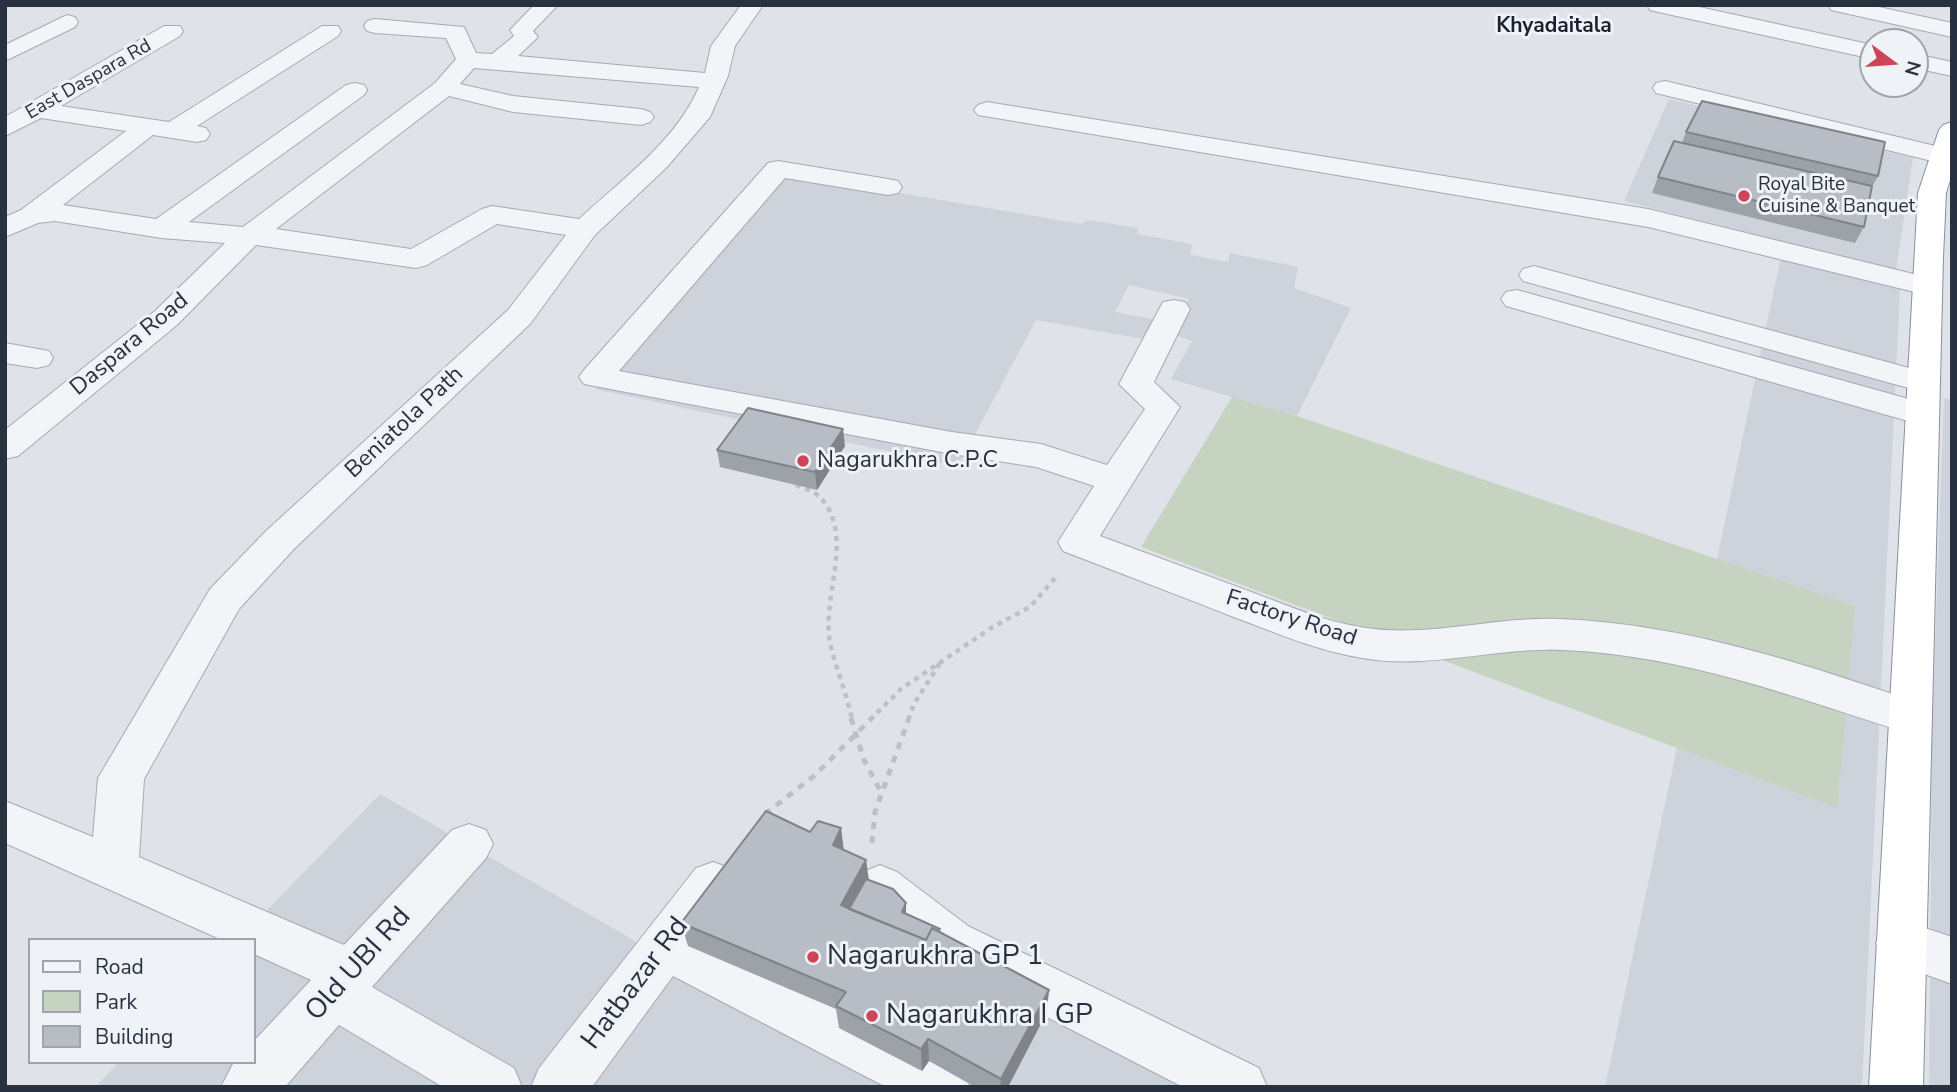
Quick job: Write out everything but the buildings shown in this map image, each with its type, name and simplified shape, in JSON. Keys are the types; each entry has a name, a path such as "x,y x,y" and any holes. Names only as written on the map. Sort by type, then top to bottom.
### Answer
{"highway":[{"path":"1896,1087 1932,193 1948,143"}],"street":[{"path":"497,62 526,37 521,30 547,5"},
{"name":"Beniatola Path","path":"114,869 121,778 224,599 280,540 519,317 585,229 656,162 701,112 723,46 752,5"},
{"path":"1658,5 1859,49"},
{"path":"1839,5 1952,30"},
{"path":"5,54 67,22"},
{"path":"375,26 456,32 458,42 468,60 713,81"},
{"name":"East Daspara Rd","path":"5,128 172,31"},
{"path":"18,222 162,127 330,31"},
{"name":"Daspara Road","path":"5,448 21,420 166,318 250,236 444,88 468,60"},
{"path":"1929,64 1952,69"},
{"path":"444,88 513,104 640,117"},
{"path":"1665,89 1948,143"},
{"path":"161,229 355,90"},
{"path":"39,110 162,127 206,136"},
{"path":"987,110 1636,216 1927,286"},
{"path":"888,187 778,169 596,377 952,443 1041,456 1116,481"},
{"path":"18,222 55,212 161,229 250,236 416,259 492,215 585,229"},
{"path":"1525,287 1922,398"},
{"path":"1077,542 1164,407 1136,384 1174,309"},
{"name":"Factory Road","path":"1077,542 1303,627 1353,641 1378,646 1426,646 1491,637 1568,634 1621,638 1697,653 1796,679 1910,717"},
{"name":"Hatbazar Rd","path":"558,1087 765,814"},
{"path":"5,821 114,869 253,938"},
{"name":"Old UBI Rd","path":"248,1087 469,844"},
{"path":"880,887 950,942 1240,1087"},
{"path":"256,940 343,983 495,1087"},
{"path":"1901,943 1952,961"},
{"path":"664,946 943,1087"}],"path":[{"path":"796,485 818,495 830,512 837,540 828,614 830,642 848,700 854,733 882,794"},
{"path":"765,814 814,776 854,733 901,689 942,659 1030,607 1054,580 1077,542"},
{"path":"880,887 871,851 875,812 914,704 942,659"}],"shaded area":[{"path":"1669,99 1913,158 1896,270 1624,201"},
{"path":"784,173 1081,224 1088,220 1138,228 1137,234 1192,244 1190,255 1228,262 1230,253 1298,267 1294,288 1351,308 1297,416 1171,379 1192,341 1171,333 1189,299 1129,285 1115,312 1157,320 1149,340 1036,320 958,466 595,389"},
{"path":"1781,257 1900,286 1862,1087 1605,1087"},
{"path":"1944,398 1952,400 1952,1087 1929,1087 1932,733"},
{"path":"380,794 663,957 914,1087 95,1087 117,1064 256,1064 256,938 240,938"},
{"path":"1047,1012 1194,1087 1008,1087"}],"green space":[{"path":"1232,397 1297,416 1855,606 1837,808 1141,547"}],"place":[{"name":"Royal Bite Cuisine & Banquet","path":"1744,196"},
{"name":"Nagarukhra C.P.C","path":"803,461"},
{"name":"Nagarukhra GP 1","path":"813,957"},
{"name":"Nagarukhra I GP","path":"872,1016"}],"district":[{"name":"Khyadaitala","path":"1554,27"}]}
